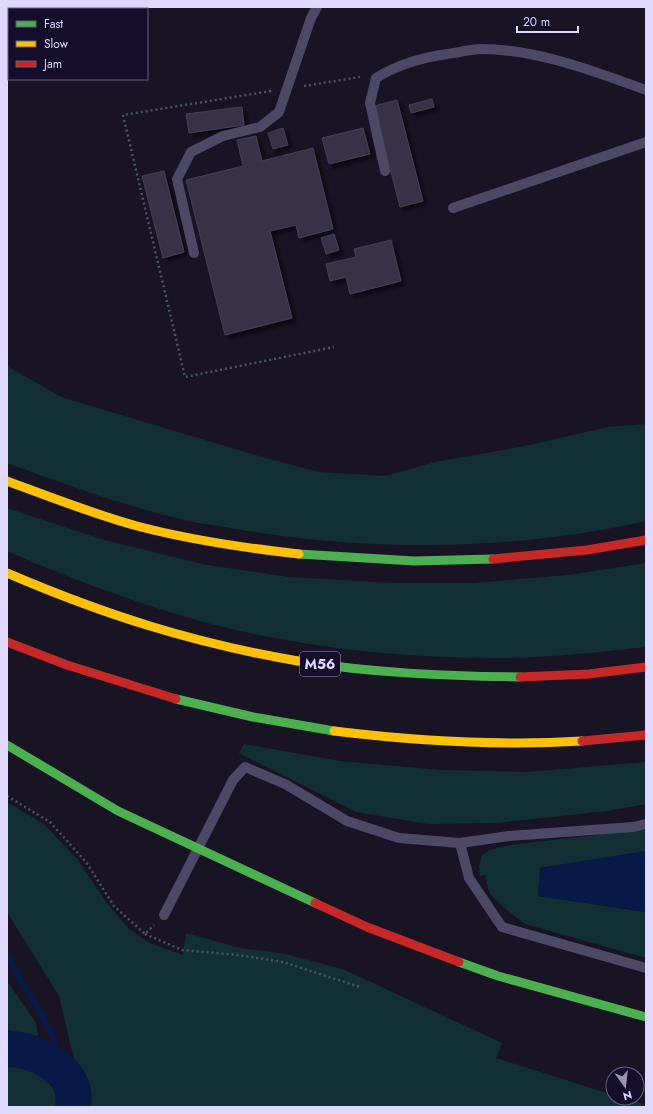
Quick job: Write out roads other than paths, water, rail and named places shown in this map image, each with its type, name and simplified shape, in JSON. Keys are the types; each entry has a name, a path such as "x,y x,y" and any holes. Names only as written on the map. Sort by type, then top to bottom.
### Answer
{"highway":[{"path":"7,481 133,524 181,536 326,557 422,562 482,561 543,556 646,540"},
{"name":"M56","path":"7,573 81,604 155,629 233,648 317,664 413,675 497,677 582,675 646,667"},
{"path":"7,642 63,665 170,699 295,726 364,736 471,743 542,743 646,734"},
{"path":"7,745 118,811 367,927 498,976 583,1001 646,1017"}],"lane":[{"path":"194,253 176,179 190,152 223,136 260,127 279,112 311,18 317,7"},
{"path":"385,171 370,103 376,78 397,66 432,57 480,49 531,55 584,68 646,90"},
{"path":"453,208 646,142"},
{"path":"164,914 233,780 245,767 286,784 347,821 399,838 460,842 646,824"},
{"path":"460,842 469,878 502,927 646,968"}],"water":[{"path":"646,851 646,912 538,896 540,868"}],"waterway":[{"path":"7,956 53,1035 60,1068"},
{"path":"7,1050 22,1051 40,1056 63,1072 72,1088 74,1097 73,1107"}]}
